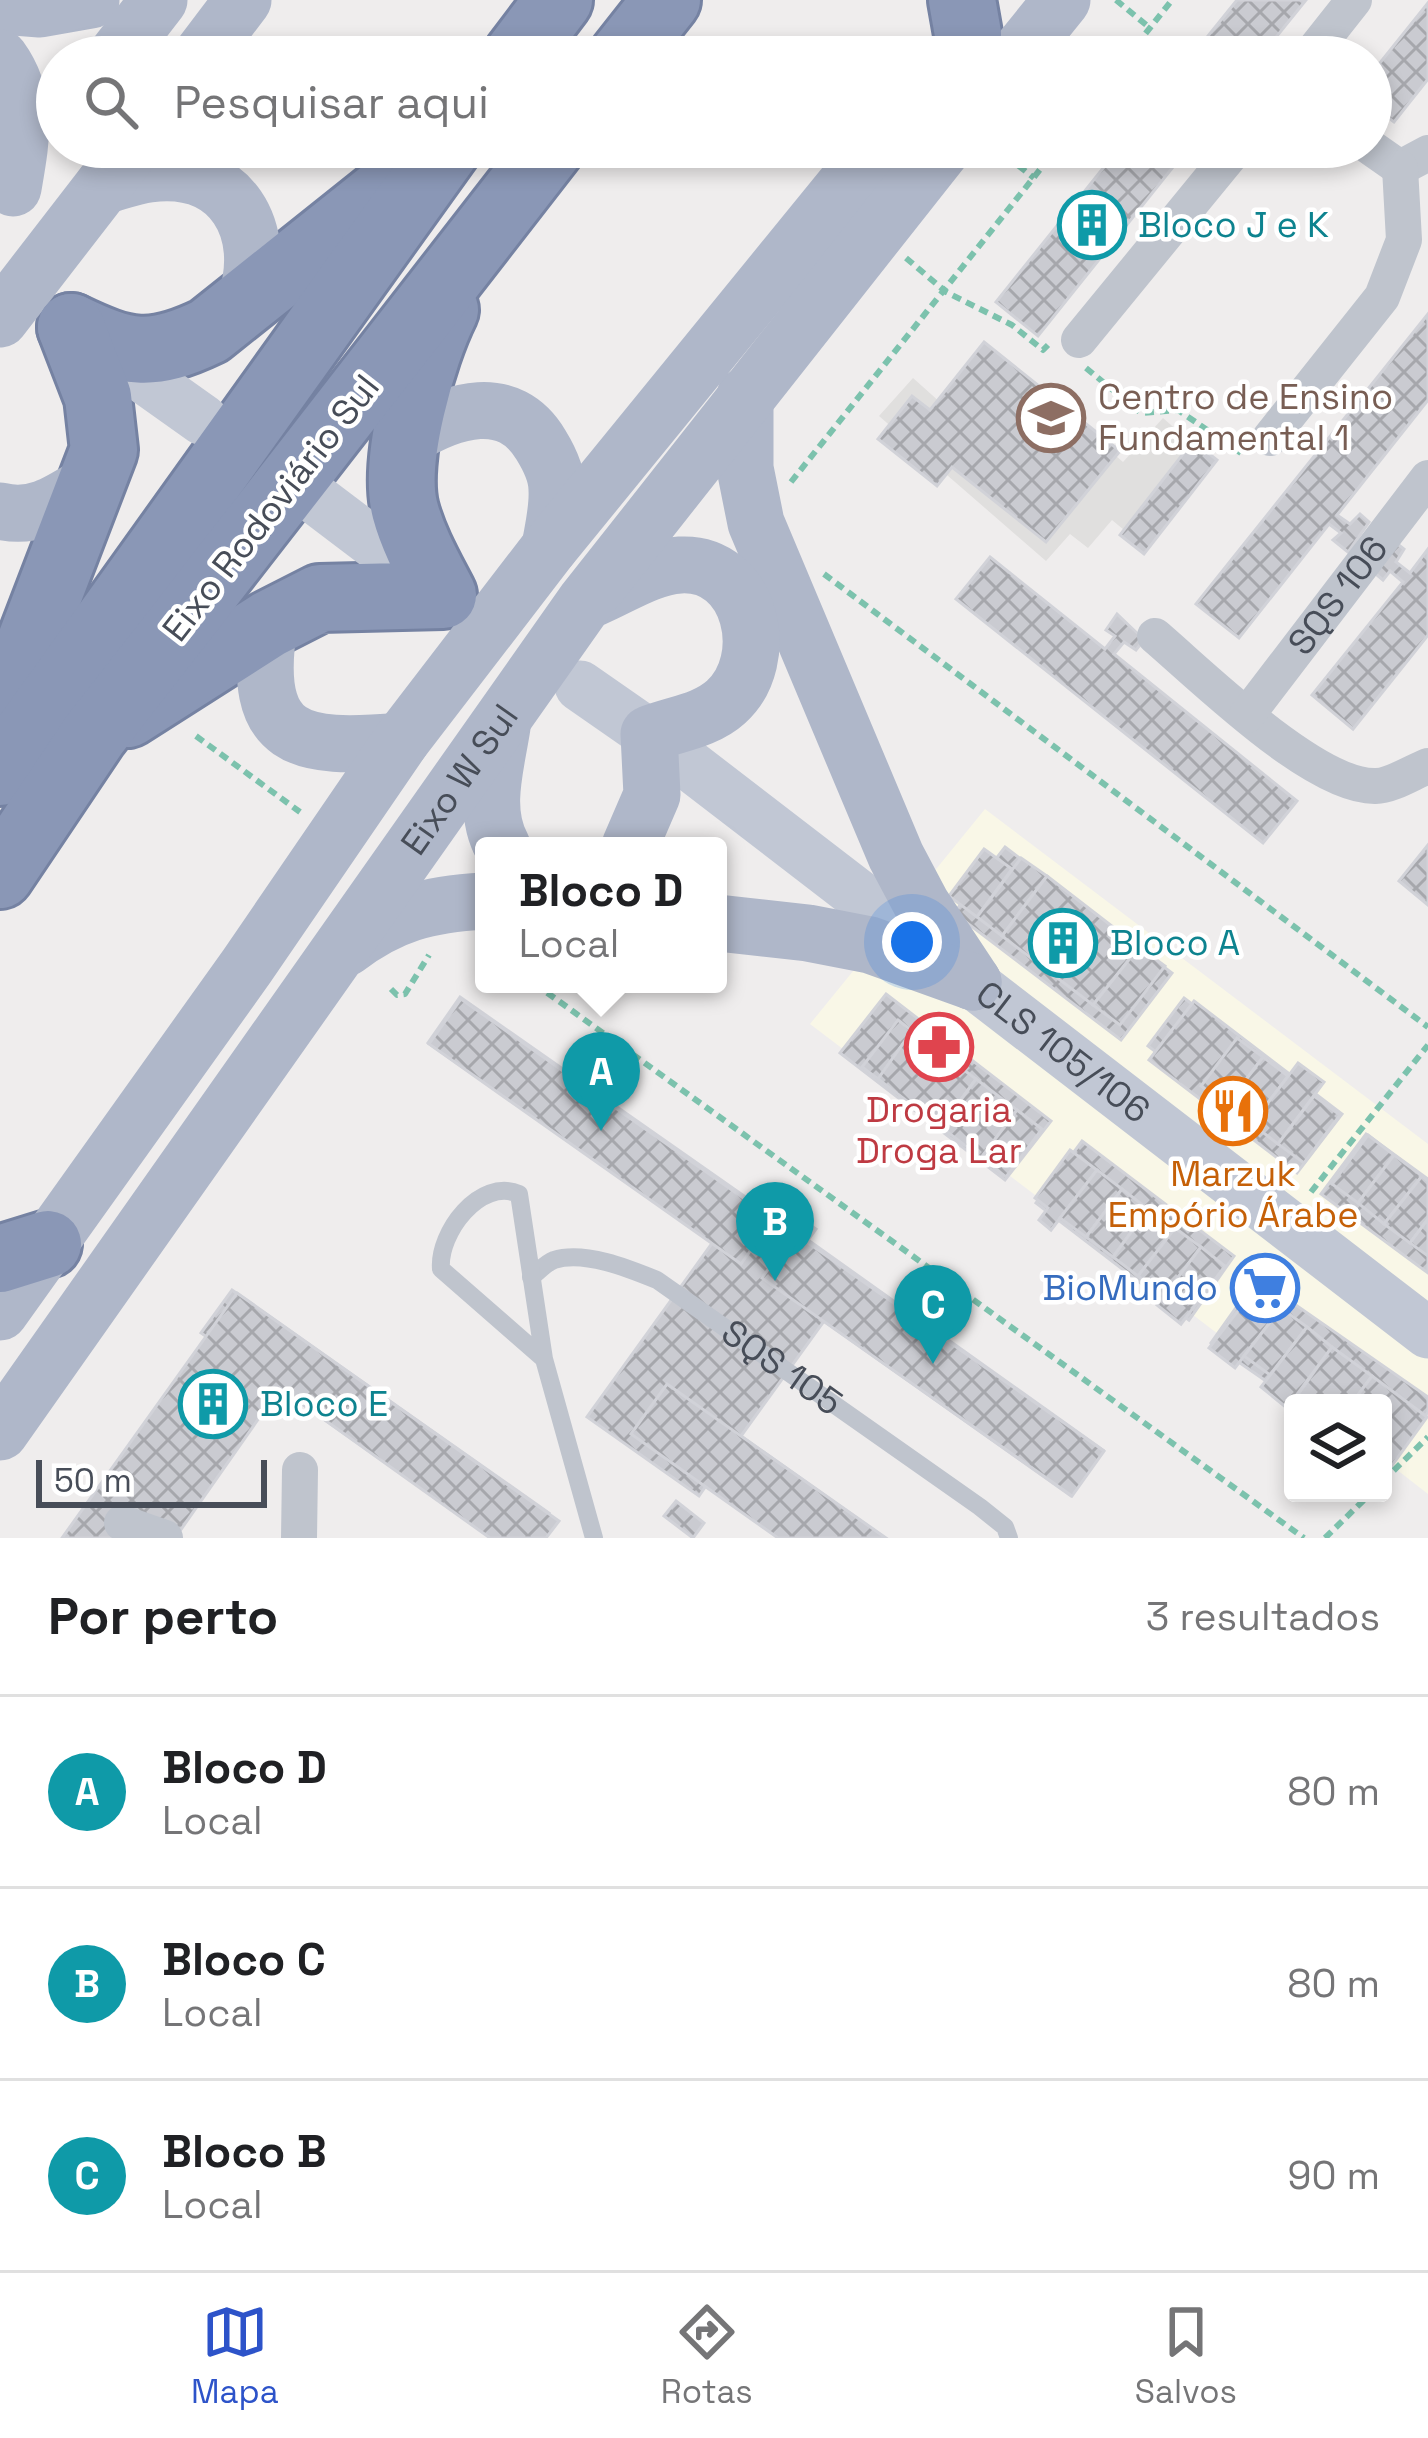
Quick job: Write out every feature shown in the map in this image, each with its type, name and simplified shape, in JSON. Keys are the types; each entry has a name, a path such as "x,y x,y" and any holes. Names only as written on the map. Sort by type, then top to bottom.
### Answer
{"highway":[{"path":"532,36 560,0"},
{"path":"639,36 667,0"},
{"path":"39,318 115,348 146,351 182,344 245,303 410,168"},
{"name":"Eixo Rodoviário Sul","path":"0,772 433,168"},
{"name":"Eixo Rodoviário Sul","path":"0,875 94,735 535,168"},
{"path":"458,605 404,505 408,437 434,332 483,234"},
{"path":"0,722 104,450 98,397 39,318"},
{"path":"94,735 269,624 320,598 458,605"}],"main road":[{"path":"0,7 40,9 91,0"},
{"path":"131,36 159,0"},
{"path":"216,36 243,0"},
{"path":"978,30 1062,0"},
{"path":"0,58 15,78 21,103 22,134 6,196"},
{"path":"6,196 36,158"},
{"path":"39,318 117,168"},
{"path":"124,168 217,185 240,210 254,244 255,274 245,303"},
{"name":"Eixo W Sul","path":"0,1312 24,1252 247,966 401,741 550,547 859,168"},
{"name":"Eixo W Sul","path":"0,1432 585,602 927,168"},
{"path":"746,396 746,468 756,524 896,856 973,982"},
{"path":"408,437 439,418 468,409 515,418 536,436 549,457 558,487 550,547"},
{"path":"0,511 22,516 52,506 92,482"},
{"path":"585,602 652,571 683,564 711,571 735,589 753,626 752,655 742,682 728,701 705,717 649,734 652,795 634,837"},
{"path":"269,624 263,688 270,709 286,729 326,745 401,741"},
{"path":"497,837 490,808 505,713"},
{"path":"329,962 374,927 407,911 475,902"},
{"path":"727,924 808,932 870,945 973,982"}],"street":[{"path":"1326,36 1354,0"},
{"path":"1270,437 1416,247 1399,156"},
{"path":"1079,340 1220,168"},
{"path":"39,318 203,420"},
{"name":"SQS 106","path":"1247,715 1428,478"},
{"path":"317,500 458,605"},
{"path":"1155,636 1247,715 1330,776 1377,786 1428,766"},
{"name":"CLS 105/106","path":"580,686 649,734 1428,1333"},
{"path":"299,1538 300,1470"},
{"path":"122,1523 164,1538"}],"lane":[{"path":"544,1359 442,1269 440,1255 454,1223 490,1192 507,1189 519,1194 544,1359 594,1538"},
{"name":"SQS 105","path":"531,1277 552,1260 577,1258 657,1280 980,1507 1005,1527 1009,1538"}],"path":[{"path":"1116,0 1150,28"},
{"path":"1144,36 1172,0"},
{"path":"1021,168 1034,178"},
{"path":"756,524 1042,168"},
{"path":"814,567 1428,1027"},
{"path":"196,736 310,819"},
{"path":"391,989 397,995 405,994 436,945"},
{"path":"547,993 1304,1538"},
{"path":"1284,1225 1428,1045"},
{"path":"1392,1472 1428,1437"},
{"path":"1325,1538 1362,1502"}],"shaded area":[{"path":"991,348 1123,462 1163,418 1203,453 1130,535 1112,520 1088,548 1070,534 1046,561 879,416 913,378 941,403"},
{"path":"985,809 1428,1144 1428,1494 1392,1466 1392,1394 1297,1394 810,1024"}],"building":[{"path":"1237,0 1306,0 1277,36 1208,36"},
{"path":"1428,3 1428,79 1394,122 1392,121 1392,48"},
{"name":"Bloco J e K","path":"1103,168 1172,168 1038,336 996,302"},
{"path":"1428,314 1428,400 1337,515 1350,524 1360,514 1369,522 1348,552 1333,540 1341,533 1329,524 1239,638 1196,604"},
{"path":"984,342 1120,451 1046,542 952,467 937,486 878,439 912,396 930,410"},
{"path":"1193,441 1217,460 1144,554 1120,535"},
{"path":"1395,542 1404,549 1396,562 1410,573 1428,549 1428,635 1353,729 1312,695 1403,582 1390,571 1383,580 1370,569"},
{"path":"990,557 1105,649 1115,636 1106,630 1117,614 1144,640 1136,650 1124,642 1114,654 1297,801 1263,843 956,599"},
{"path":"1428,845 1428,905 1399,881"},
{"name":"Bloco A","path":"1005,847 1172,973 1121,1040 954,913"},
{"path":"984,849 1012,869 977,917 949,896"},
{"path":"1021,858 1047,876 1002,936 977,917"},
{"path":"1047,876 1139,947 1093,1005 1002,936"},
{"path":"1139,947 1165,966 1120,1025 1093,1005"},
{"path":"886,994 1051,1121 1005,1180 840,1053"},
{"path":"460,997 754,1203 763,1191 816,1229 808,1240 1103,1450 1071,1496 824,1321 741,1436 885,1538 792,1538 710,1480 699,1496 587,1417 713,1242 428,1043"},
{"path":"1184,998 1237,1038 1201,1086 1148,1046"},
{"path":"461,999 773,1219 741,1264 429,1044"},
{"path":"1194,1001 1342,1114 1297,1173 1149,1060"},
{"path":"898,1020 912,1031 878,1079 862,1067"},
{"path":"912,1031 976,1079 941,1127 878,1079"},
{"path":"1237,1038 1263,1057 1227,1105 1201,1086"},
{"path":"1263,1057 1288,1076 1252,1124 1227,1105"},
{"path":"1298,1063 1324,1082 1278,1144 1252,1124"},
{"path":"976,1079 1017,1110 981,1158 941,1127"},
{"path":"1314,1096 1340,1115 1304,1163 1278,1144"},
{"path":"1017,1110 1042,1129 1006,1177 981,1158"},
{"path":"1366,1134 1428,1179 1428,1273 1321,1194"},
{"path":"1368,1135 1394,1155 1358,1203 1332,1184"},
{"path":"1082,1141 1234,1256 1189,1320 1036,1203"},
{"path":"1070,1150 1097,1170 1051,1230 1039,1220 1048,1208 1035,1198"},
{"path":"1394,1155 1422,1176 1384,1224 1358,1203"},
{"path":"1097,1170 1122,1189 1086,1237 1060,1218"},
{"path":"1422,1176 1428,1181 1428,1219 1410,1243 1384,1224"},
{"path":"1122,1189 1148,1209 1113,1257 1086,1237"},
{"path":"1148,1209 1175,1228 1138,1276 1113,1257"},
{"path":"1428,1219 1428,1256 1410,1243"},
{"path":"1175,1228 1201,1247 1164,1296 1138,1276"},
{"path":"794,1233 1104,1451 1072,1496 762,1278"},
{"path":"1201,1247 1225,1266 1181,1324 1157,1305"},
{"path":"1257,1278 1428,1397 1428,1412 1392,1463 1392,1394 1285,1394 1211,1343"},
{"path":"1255,1289 1281,1308 1235,1368 1209,1348"},
{"name":"Bloco E","path":"232,1290 549,1513 531,1538 493,1538 201,1333"},
{"name":"Bloco E","path":"237,1293 559,1521 546,1538 490,1538 280,1388 175,1538 62,1538"},
{"path":"1281,1308 1307,1327 1270,1375 1244,1356"},
{"path":"1307,1327 1332,1347 1297,1394 1284,1394 1284,1406 1261,1387"},
{"path":"1332,1347 1372,1376 1359,1394 1298,1394"},
{"path":"1372,1376 1427,1417 1392,1466 1392,1394 1359,1394"},
{"path":"667,1384 886,1538 778,1538 631,1434"},
{"path":"676,1501 704,1523 693,1538 664,1516"}],"place":[{"name":"Bloco J e K","path":"1092,225"},
{"name":"Centro de Ensino Fundamental 1","path":"1051,418"},
{"name":"Bloco A","path":"1063,943"},
{"name":"Drogaria Droga Lar","path":"939,1047"},
{"name":"Marzuk Empório Árabe","path":"1233,1111"},
{"name":"Bloco D","path":"601,1131"},
{"name":"Bloco C","path":"775,1281"},
{"name":"BioMundo","path":"1265,1288"},
{"name":"Bloco B","path":"933,1364"},
{"name":"Bloco E","path":"213,1404"}]}
